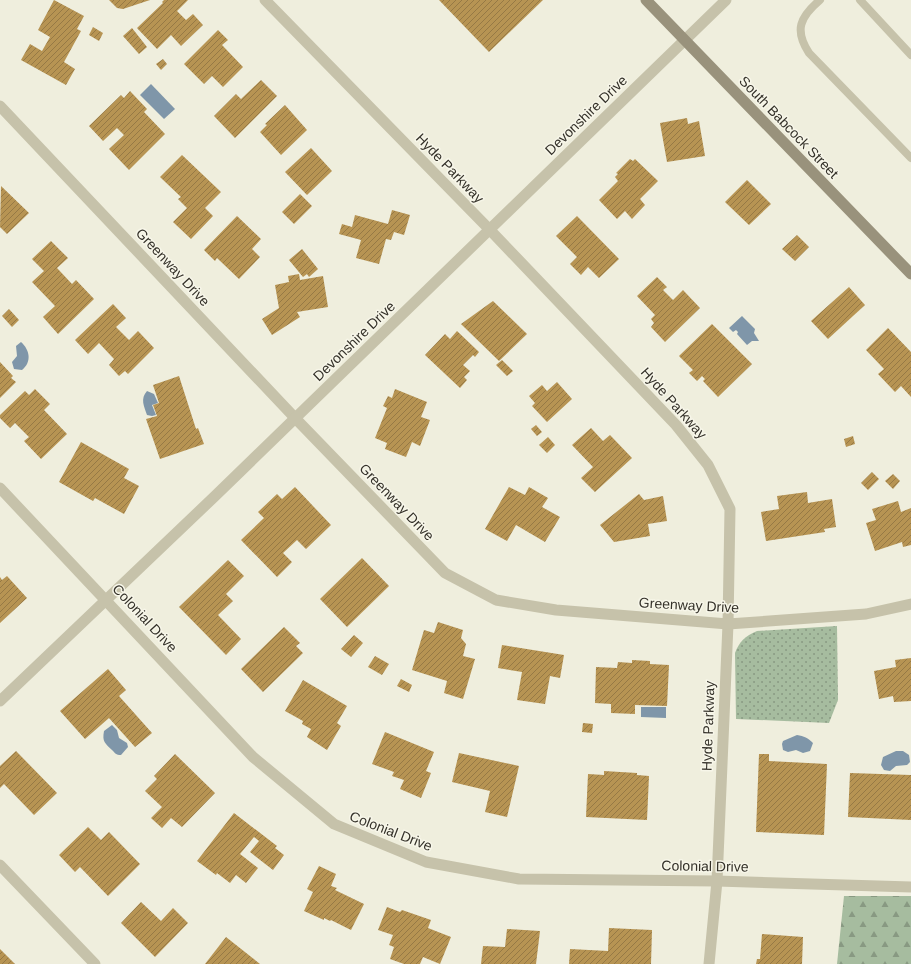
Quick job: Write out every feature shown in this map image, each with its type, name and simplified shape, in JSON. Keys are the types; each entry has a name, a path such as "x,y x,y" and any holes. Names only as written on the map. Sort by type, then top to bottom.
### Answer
{"main road":[{"name":"South Babcock Street","path":"646,0 911,274"}],"street":[{"name":"Hyde Parkway","path":"265,0 490,230 676,425 708,465 730,509 728,624 717,881 709,964"},
{"name":"Devonshire Drive","path":"0,701 296,419 726,0"},
{"name":"Greenway Drive","path":"0,106 296,419 446,573 496,600 556,610 728,624 866,614 911,604"},
{"name":"Colonial Drive","path":"0,488 107,600 253,757 334,824 426,862 519,879 717,881 911,887"},
{"path":"0,865 95,964"}],"lane":[{"path":"820,0 811,8 803,20 800,31 802,42 809,53 911,158"},
{"path":"860,0 911,55"}],"green space":[{"path":"837,626 838,700 829,723 736,719 735,653 743,640 757,631"},
{"path":"844,896 911,896 911,964 837,964"}],"water":[{"path":"151,84 175,109 164,119 140,95"},
{"path":"742,316 755,329 754,333 759,341 752,341 747,345 737,334 738,332 736,330 733,332 729,328"},
{"path":"21,342 29,356 25,367 22,370 14,369 12,362 17,356 16,346"},
{"path":"147,391 154,394 158,403 152,405 156,415 147,415 143,400"},
{"path":"641,707 666,707 666,718 641,717"},
{"path":"112,725 117,730 119,738 127,743 128,747 121,755 115,753 104,740 104,731"},
{"path":"797,735 806,738 813,743 810,751 803,753 796,750 788,752 783,750 783,741"},
{"path":"896,751 903,751 909,755 910,762 907,765 896,766 890,771 884,770 881,765 883,757"}],"building":[{"path":"54,0 84,16 77,29 81,31 64,62 75,69 66,85 21,60 30,44 42,51 50,37 38,30"},
{"path":"109,0 150,0 123,9 117,8"},
{"path":"164,0 188,0 177,11 186,20 193,14 203,25 181,46 171,35 157,49 137,28 163,3 162,2"},
{"path":"439,0 543,0 489,52"},
{"path":"93,27 103,33 99,41 89,35"},
{"path":"132,28 147,47 139,54 123,36"},
{"path":"218,30 228,40 222,45 243,67 223,87 212,76 204,84 184,64"},
{"path":"163,59 167,64 161,70 156,64"},
{"path":"261,80 277,96 235,138 214,116 236,94 241,99"},
{"path":"130,91 147,109 144,112 165,134 129,170 109,149 124,135 117,128 103,141 89,126 121,95 124,98"},
{"path":"285,105 307,130 281,155 260,132 267,125 265,124"},
{"path":"687,118 688,124 699,121 705,156 667,162 660,123"},
{"path":"311,148 332,171 307,195 285,172"},
{"path":"182,155 221,192 205,208 213,216 191,239 173,222 187,208 178,199 181,197 160,177"},
{"path":"630,159 633,161 635,159 658,181 640,199 645,205 632,219 625,211 617,219 599,200 618,181 615,177 618,174 616,173"},
{"path":"747,180 771,204 749,225 725,202"},
{"path":"1,186 29,213 7,234 0,227"},
{"path":"300,194 312,206 294,224 282,212"},
{"path":"392,210 410,215 404,235 394,232 391,240 386,239 379,264 356,258 361,240 339,234 342,224 352,227 355,215 388,224"},
{"path":"237,216 261,239 252,249 260,257 239,279 217,258 215,261 204,250"},
{"path":"577,216 619,259 599,278 588,267 581,275 570,264 577,257 556,236"},
{"path":"797,235 809,247 795,261 782,249"},
{"path":"51,241 68,258 57,268 72,284 76,280 94,299 58,334 43,317 55,306 32,282 44,271 32,259"},
{"path":"302,249 318,269 309,277 307,274 303,277 289,260"},
{"path":"299,274 300,280 323,276 328,307 297,312 300,317 272,335 262,319 279,308 275,285 289,282 288,276"},
{"path":"657,277 667,287 663,290 673,300 683,290 700,308 665,342 651,327 654,323 651,319 655,315 637,296"},
{"path":"849,287 865,305 828,339 811,321"},
{"path":"493,301 527,334 499,361 461,324"},
{"path":"113,304 126,318 116,327 129,340 138,331 154,348 128,374 125,371 119,376 109,365 114,359 99,343 88,354 75,340"},
{"path":"9,309 19,320 12,327 2,316"},
{"path":"712,324 752,364 718,397 703,381 705,379 702,376 697,381 689,373 693,370 679,356"},
{"path":"888,328 911,352 911,397 901,386 895,392 878,374 884,369 866,350"},
{"path":"457,331 479,352 475,357 473,355 463,365 470,371 464,377 467,380 460,388 425,355 445,334 450,339"},
{"path":"502,360 513,371 507,376 496,365"},
{"path":"0,362 13,376 11,378 16,382 0,398"},
{"path":"179,376 196,429 198,428 204,444 160,459 146,419 157,416 153,405 159,403 153,385"},
{"path":"557,382 572,399 547,422 532,406 535,403 529,396 542,385 547,391"},
{"path":"35,389 50,404 44,410 67,434 41,459 24,441 29,437 15,423 10,428 0,418 0,415 25,391 29,395"},
{"path":"395,389 427,402 421,417 430,420 420,446 412,442 406,457 385,449 387,443 375,438 387,408 383,406 388,396 392,398"},
{"path":"536,425 542,432 537,436 531,429"},
{"path":"591,428 603,441 610,435 632,458 595,492 581,478 593,467 572,445"},
{"path":"853,436 855,444 846,447 844,439"},
{"path":"548,437 555,445 547,453 539,445"},
{"path":"81,442 129,469 124,478 139,486 124,514 95,498 93,501 59,482"},
{"path":"872,472 879,479 868,490 861,483"},
{"path":"893,474 900,481 893,489 885,481"},
{"path":"295,487 331,525 306,549 297,540 283,553 292,562 277,577 241,540 264,518 258,512 277,494 282,499"},
{"path":"509,487 525,495 529,487 548,498 542,507 560,517 545,542 516,525 507,541 485,529"},
{"path":"807,492 808,503 832,499 836,527 824,529 825,532 766,541 761,512 779,509 777,496"},
{"path":"639,494 644,500 663,496 667,521 648,524 650,536 614,542 600,525"},
{"path":"898,501 901,512 911,508 911,545 903,547 902,542 875,551 866,523 876,520 872,509"},
{"path":"362,558 389,586 347,627 320,599"},
{"path":"228,560 244,576 226,594 233,601 218,615 241,639 226,655 179,607"},
{"path":"7,576 27,598 0,623 0,577 2,580"},
{"path":"438,622 463,630 461,638 466,644 463,656 475,659 463,699 444,693 447,681 412,670 424,630 434,633"},
{"path":"284,627 300,643 296,646 303,653 263,692 241,669"},
{"path":"354,635 363,643 351,657 341,649"},
{"path":"502,645 564,655 560,678 550,676 545,704 517,700 522,672 498,668"},
{"path":"375,656 389,664 382,675 368,667"},
{"path":"911,658 911,701 894,702 893,696 879,699 874,671 896,667 895,660"},
{"path":"632,660 650,661 650,664 669,665 667,706 635,705 635,714 611,713 611,704 595,703 596,667 617,668 618,662 632,663"},
{"path":"108,669 126,690 119,696 152,733 135,747 109,718 85,739 60,711"},
{"path":"401,679 412,685 409,692 397,686"},
{"path":"303,680 347,706 337,723 341,726 327,750 307,737 311,729 302,724 303,721 285,711"},
{"path":"583,723 593,724 592,733 582,732"},
{"path":"385,732 434,752 426,771 431,773 421,798 400,789 404,780 392,776 394,772 372,764"},
{"path":"16,751 57,793 34,815 4,784 0,788 0,766"},
{"path":"459,753 519,766 507,817 485,812 490,791 452,782"},
{"path":"175,754 215,793 182,827 171,818 162,828 151,818 162,807 145,791 157,779 154,776"},
{"path":"759,754 769,754 769,761 827,764 824,835 756,832"},
{"path":"604,771 637,773 637,775 649,776 647,820 586,817 588,774 604,775"},
{"path":"850,773 911,775 911,820 848,817"},
{"path":"234,813 277,846 275,848 284,855 273,870 250,852 259,841 254,837 240,854 258,868 246,883 236,875 230,883 197,861"},
{"path":"88,827 101,840 109,832 140,864 108,896 80,867 75,872 59,855"},
{"path":"319,866 336,874 331,886 337,888 335,890 364,904 351,930 331,920 330,921 324,918 324,920 304,911 313,892 307,889"},
{"path":"141,902 161,921 173,908 188,923 155,957 121,923"},
{"path":"387,907 400,912 402,910 431,920 428,928 451,937 440,964 423,957 420,964 404,964 390,959 394,947 389,945 393,935 378,930"},
{"path":"609,928 652,930 651,964 569,964 570,949 608,951"},
{"path":"507,929 540,931 536,964 481,964 483,946 505,947"},
{"path":"762,934 803,937 802,964 756,964 757,959 760,959"},
{"path":"226,937 260,964 205,964"},
{"path":"0,949 15,964 0,964"}]}
